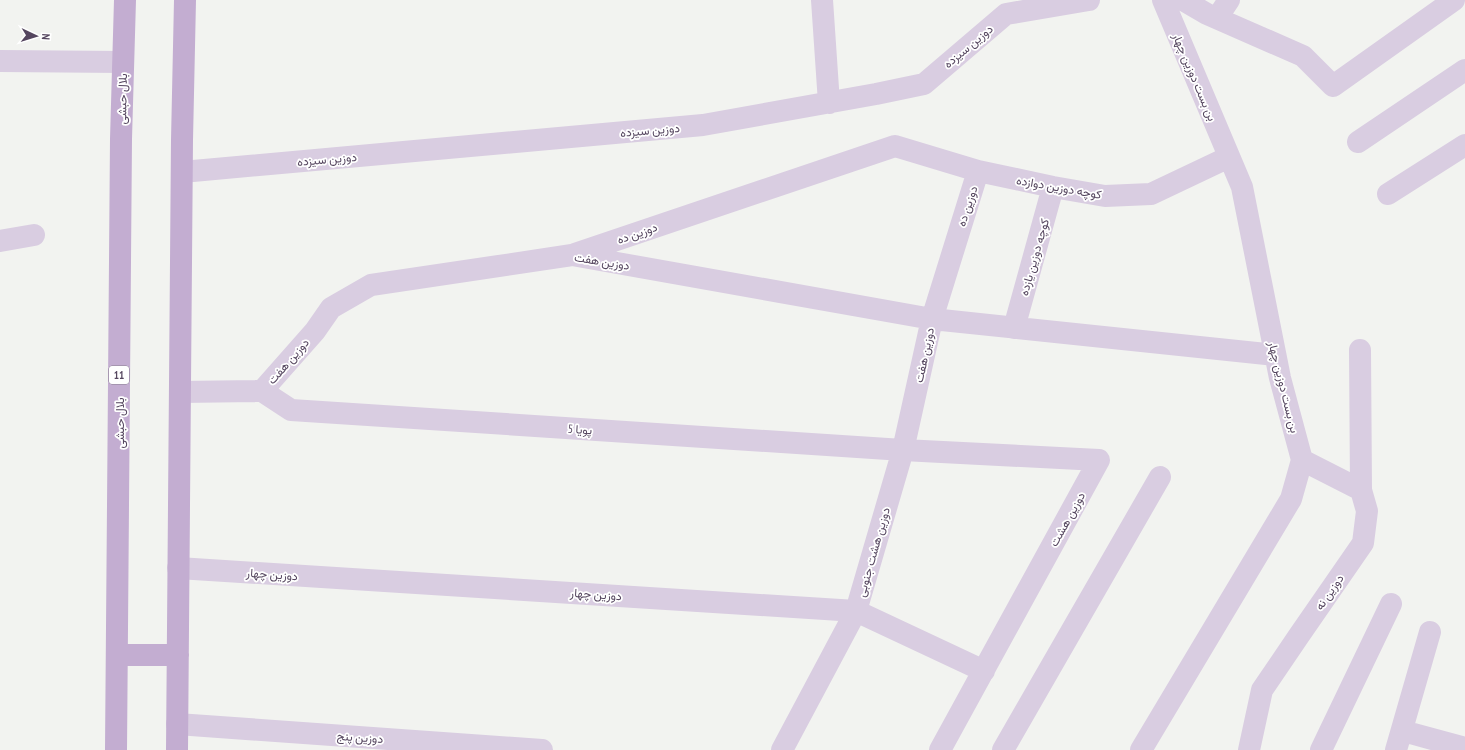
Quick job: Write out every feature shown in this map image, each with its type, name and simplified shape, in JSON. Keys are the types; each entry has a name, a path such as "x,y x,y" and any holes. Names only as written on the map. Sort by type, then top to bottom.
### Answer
{"main road":[{"name":"بلال حبشی","path":"116,750 121,147 125,0"},
{"path":"177,750 185,0"},
{"path":"117,655 178,655"}],"street":[{"path":"822,0 829,103"},
{"name":"دوزین سیزده","path":"182,172 703,125 829,103 924,84 1006,14 1089,0"},
{"name":"بن بست دوزین چهار","path":"1163,0 1242,187 1275,355 1302,460"},
{"path":"1183,0 1217,18 1303,56 1333,86 1454,0"},
{"path":"1217,18 1229,0"},
{"path":"0,61 123,62"},
{"path":"1358,142 1465,70"},
{"path":"1388,194 1465,145"},
{"name":"دوزین ده","path":"572,255 895,146 978,171 932,319"},
{"name":"کوچه دوزین دوازده","path":"978,171 1053,187 1105,196 1151,194 1229,157"},
{"name":"کوچه دوزین یازده","path":"1014,328 1053,187"},
{"path":"0,241 34,235"},
{"name":"دوزین هفت","path":"180,392 262,391 315,331 331,308 371,284 572,255 932,319 903,450"},
{"path":"932,319 1275,355"},
{"name":"دوزین نه","path":"1249,750 1262,690 1298,636 1364,543 1367,510 1361,490 1360,350"},
{"name":"پویا 5","path":"262,391 291,410 903,450"},
{"name":"دوزین هشت جنوبی","path":"903,450 856,611 984,671"},
{"name":"دوزین هشت","path":"903,450 1099,460 940,750"},
{"path":"1141,750 1291,498 1302,460 1361,490"},
{"path":"1003,750 1160,477"},
{"name":"دوزین چهار","path":"178,568 856,611"},
{"path":"1321,750 1391,604"},
{"path":"782,750 856,611"},
{"path":"1430,632 1399,740 1465,748"},
{"name":"دوزین پنج","path":"177,724 542,750"}]}
